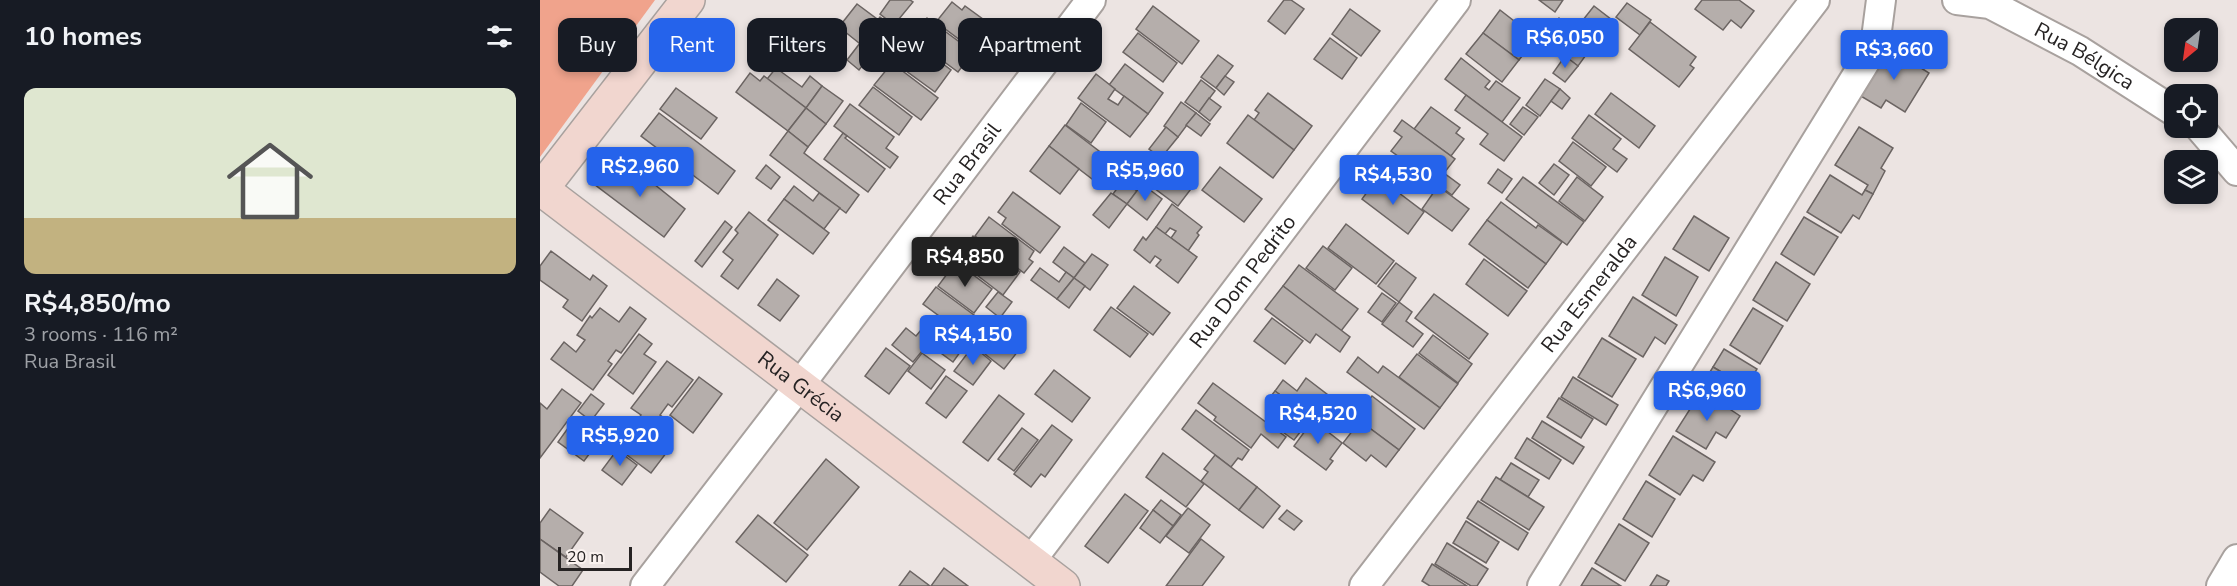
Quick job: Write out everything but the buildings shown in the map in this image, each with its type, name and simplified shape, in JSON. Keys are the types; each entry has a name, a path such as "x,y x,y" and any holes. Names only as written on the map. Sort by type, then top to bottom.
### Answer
{"main road":[{"path":"540,190 688,0"},
{"name":"Rua Grécia","path":"540,190 1063,586"}],"street":[{"name":"Rua Brasil","path":"645,586 800,386 1091,0"},
{"name":"Rua Dom Pedrito","path":"1030,562 1456,0"},
{"name":"Rua Esmeralda","path":"1364,586 1815,0"},
{"path":"1542,586 1875,46 1881,0"},
{"name":"Rua Bélgica","path":"1957,0 1990,4 2080,51 2164,105"},
{"path":"2208,138 2237,171"},
{"path":"2221,586 2237,559"}],"shaded area":[{"path":"540,0 655,0 637,25 637,18 558,18 558,72 602,72 540,157"}]}
